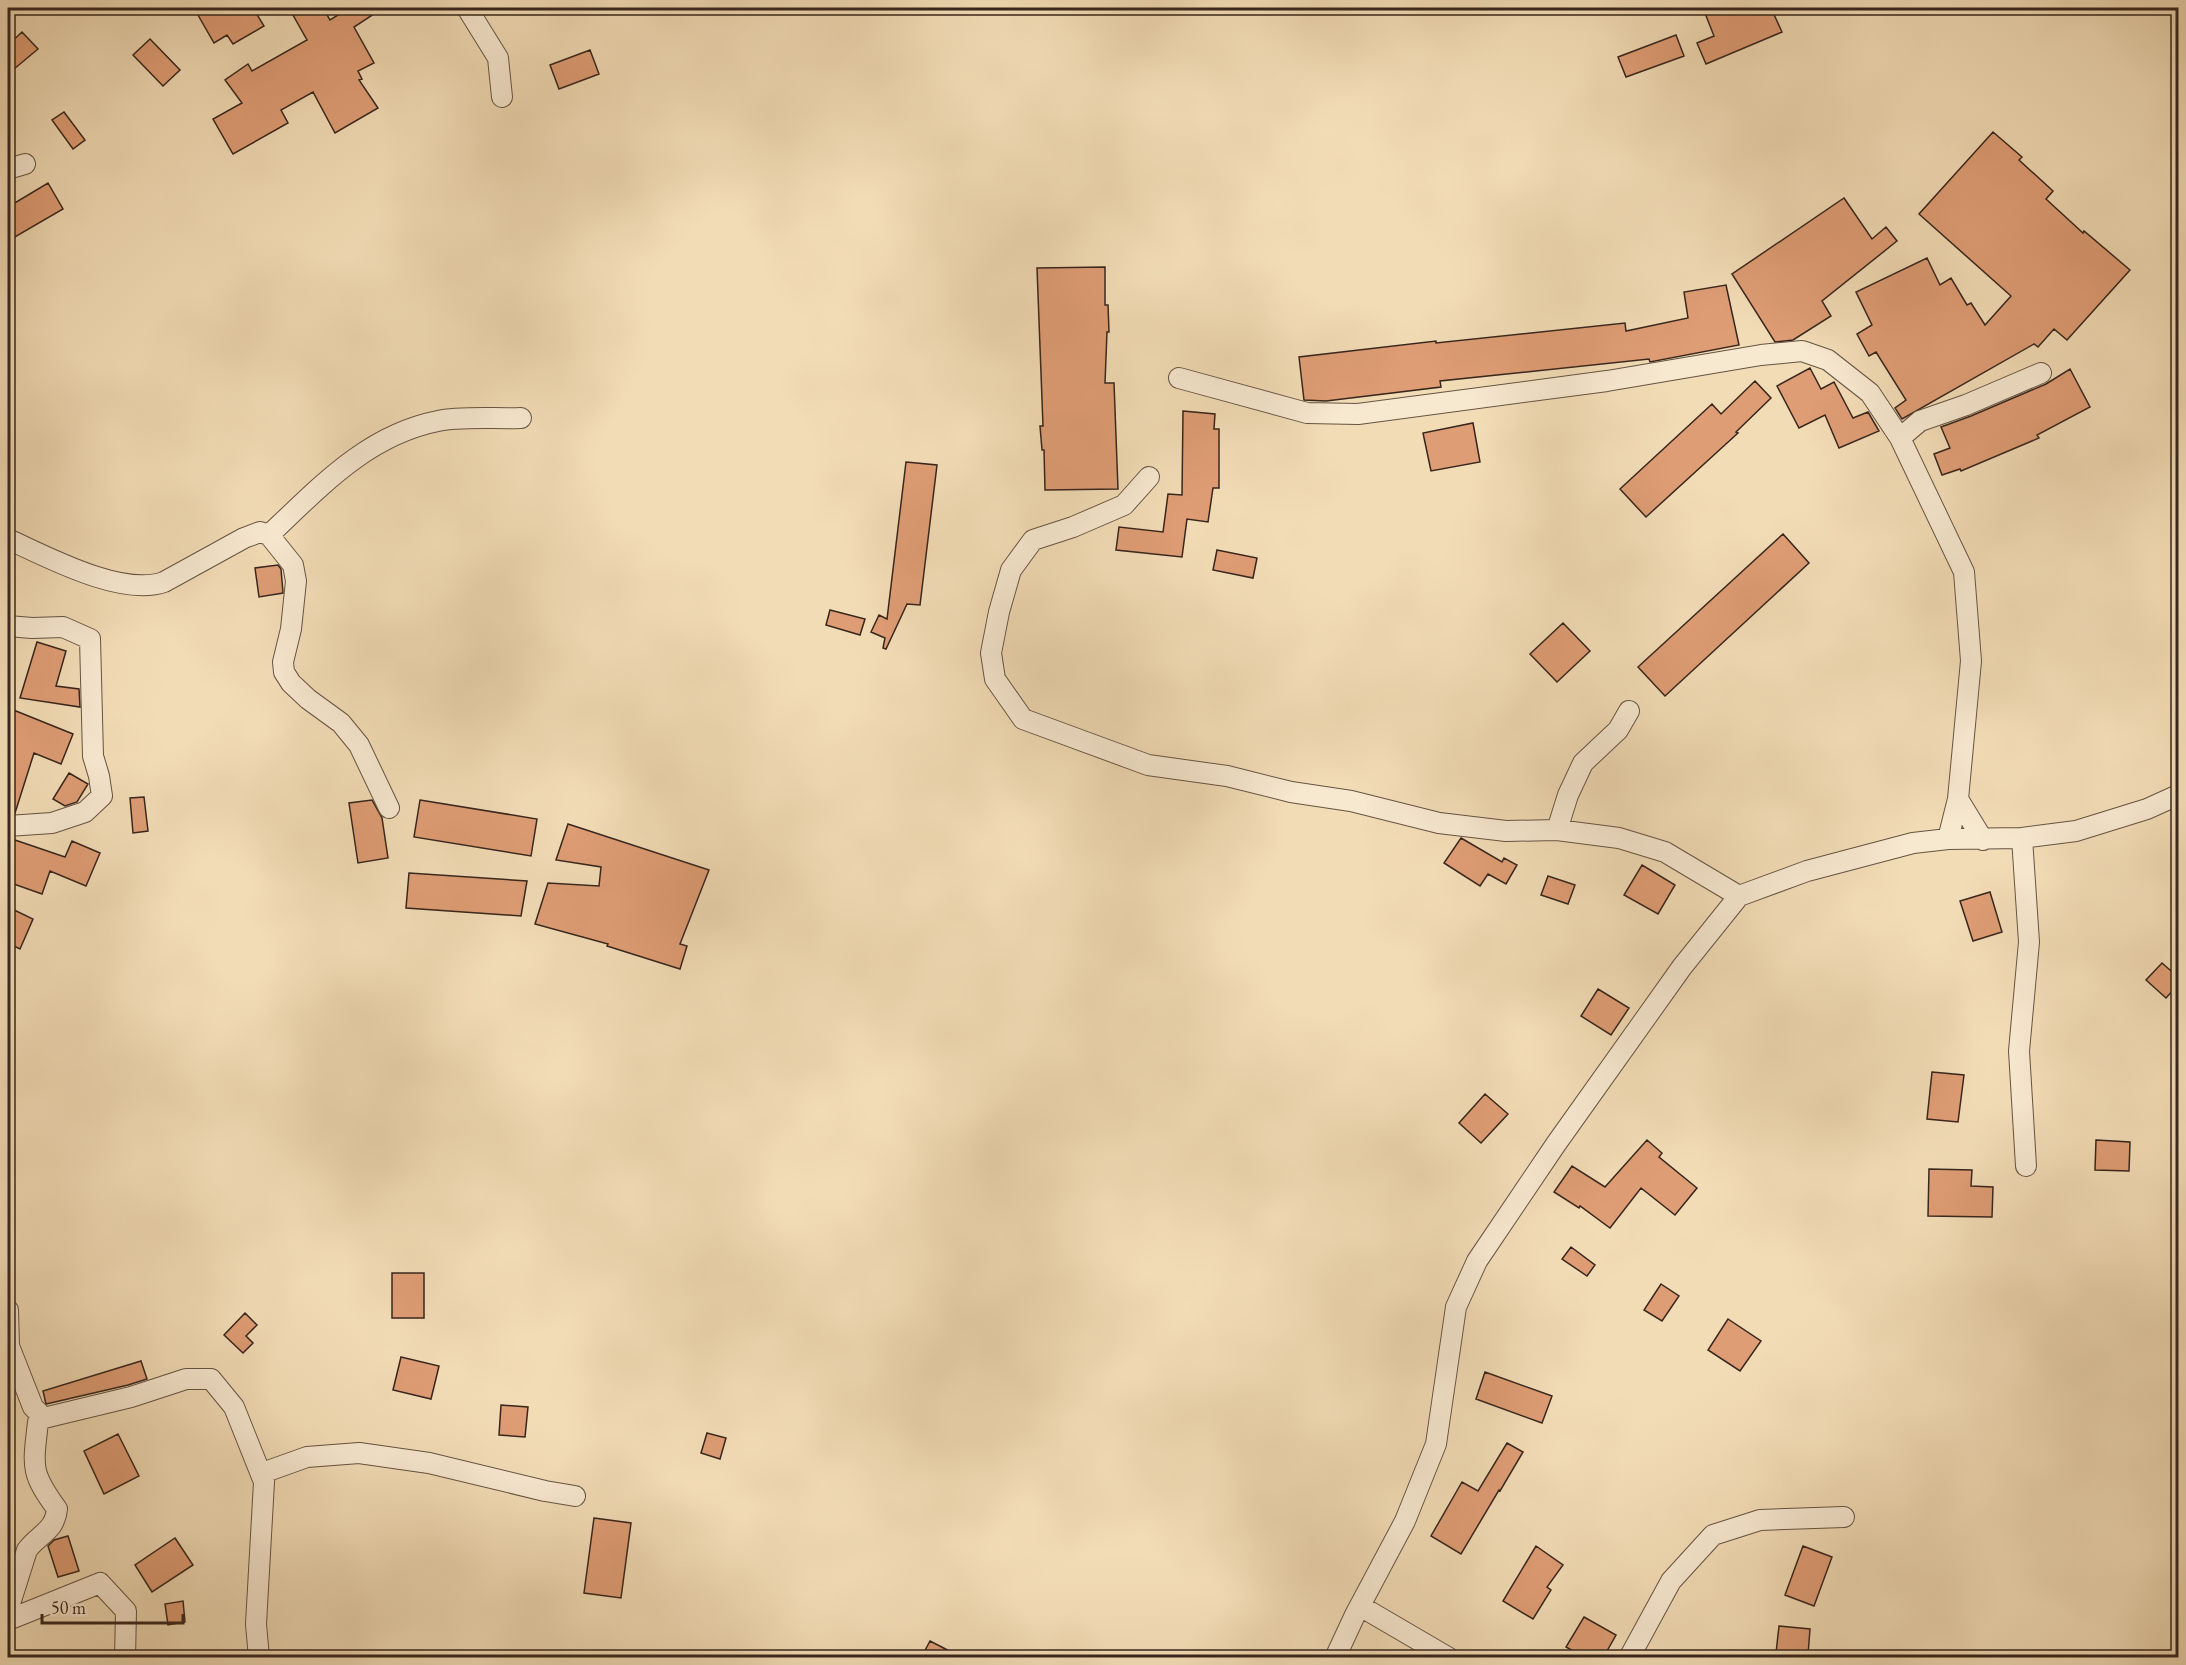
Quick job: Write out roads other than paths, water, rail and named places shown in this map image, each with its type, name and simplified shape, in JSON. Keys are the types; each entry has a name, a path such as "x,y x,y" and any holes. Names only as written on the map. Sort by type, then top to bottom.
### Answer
{"street":[{"path":"467,8 498,58 502,97"},
{"path":"1179,378 1307,413 1358,414 1607,381 1761,355 1802,351 1828,360 1870,393 1900,438 1964,572 1971,661 1958,799 1948,839"},
{"path":"1900,438 1920,422 2041,373"},
{"path":"269,535 340,468 397,433 440,420 520,418"},
{"path":"1149,477 1124,505 1073,527 1033,540 1011,570 999,612 991,653 995,679 1023,719 1148,765 1227,776 1291,792 1351,801 1439,823 1506,831 1557,830 1619,838 1665,852 1739,896"},
{"path":"8,539 85,573 137,586 152,586 164,582 244,538 260,532 269,535 293,565 296,581 291,629 283,662 284,672 291,683 308,699 341,723 359,745 389,808"},
{"path":"8,626 63,627 90,639 92,747 102,796 85,812 52,823 8,826"},
{"path":"1557,830 1568,795 1583,763 1618,730 1629,711"},
{"path":"1335,1658 1405,1521 1436,1444 1456,1307 1477,1261 1556,1144 1682,967 1739,896 1807,871 1912,843 1948,839 2022,838 2076,831 2147,809 2178,795"},
{"path":"1958,799 1983,840"},
{"path":"2022,838 2029,942 2019,1051 2026,1166"},
{"path":"8,1310 9,1346 33,1407 44,1418"},
{"path":"8,1610 27,1550 52,1527 57,1513 57,1509 38,1483 35,1470 38,1422 44,1418 131,1396 186,1379 211,1379 234,1407 264,1482"},
{"path":"259,1658 256,1624 265,1472 307,1457 359,1453 429,1463 575,1496"},
{"path":"1629,1658 1671,1581 1713,1535 1760,1520 1844,1518"},
{"path":"8,1620 100,1583 126,1611 125,1658"},
{"path":"1360,1606 1449,1658"}]}
